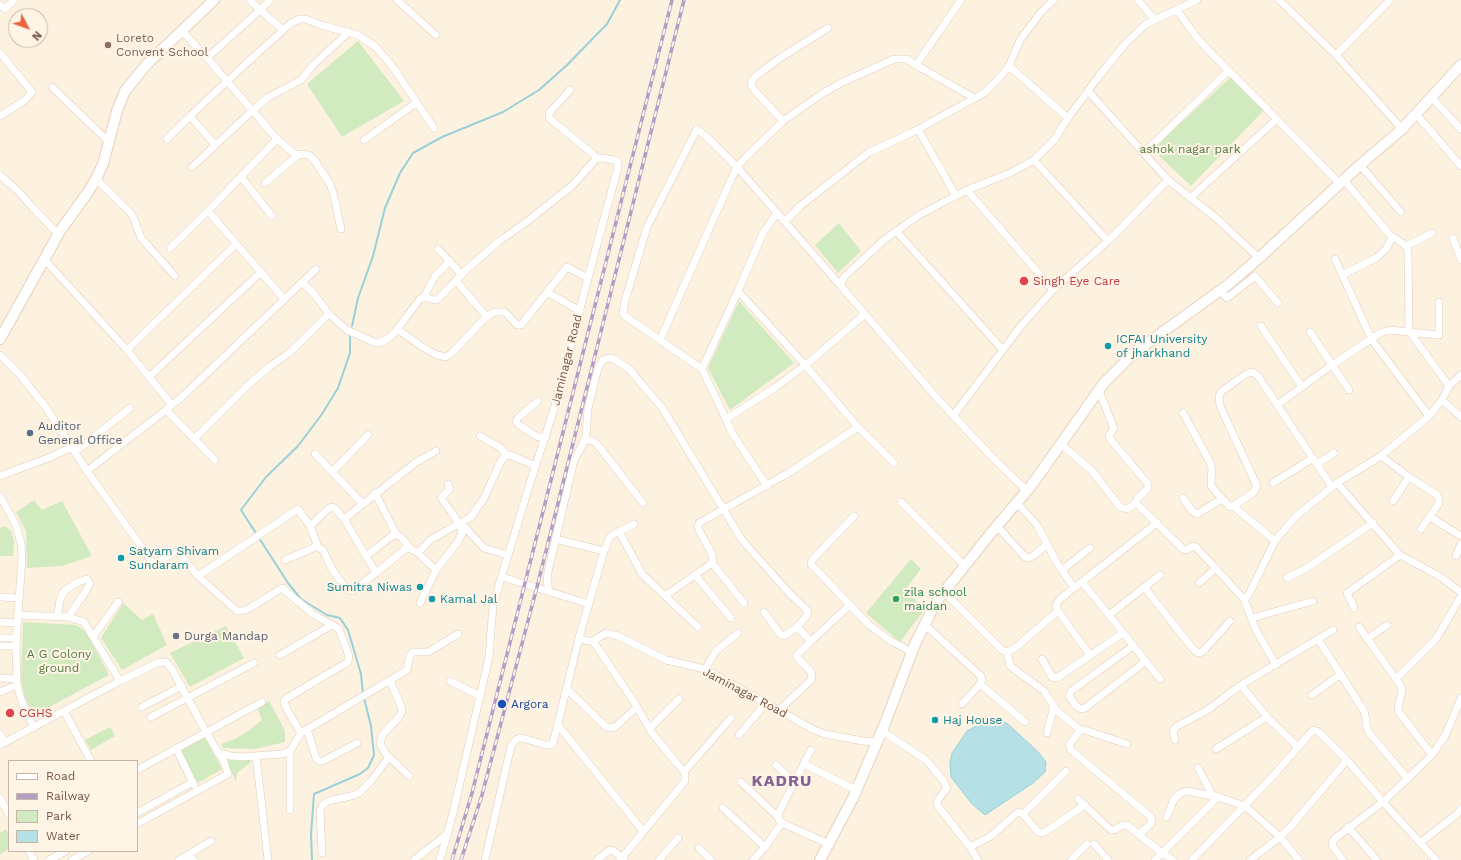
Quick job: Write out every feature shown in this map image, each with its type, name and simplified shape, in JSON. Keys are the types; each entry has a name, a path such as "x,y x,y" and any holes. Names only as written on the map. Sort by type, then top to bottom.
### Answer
{"street":[{"path":"0,5 4,9 14,0"},
{"path":"0,339 58,234 96,179 109,142 121,99 129,85 147,64 214,0"},
{"path":"250,0 283,30"},
{"path":"207,58 270,0"},
{"path":"397,0 436,35"},
{"path":"916,65 961,0"},
{"path":"785,222 800,206 868,153 918,129 984,93 1009,66 1020,40 1042,11 1054,0"},
{"path":"1138,0 1155,20"},
{"path":"840,285 846,276 884,240 919,215 967,190 1010,173 1034,160 1054,140 1068,118 1125,44 1146,24 1197,0"},
{"path":"1278,0 1336,55 1402,129"},
{"path":"1336,55 1390,0"},
{"path":"1177,10 1197,38 1228,71 1342,182 1392,237 1406,246 1408,252 1409,331 1449,386"},
{"path":"167,139 226,81 283,30 297,20 305,19 324,26 358,35 376,47 392,66 434,128"},
{"path":"783,121 754,92 751,82 756,76 780,58 828,28"},
{"path":"182,31 277,139 292,152 298,155 307,154 312,157 325,174 334,196 341,229"},
{"path":"192,167 267,98 301,80 318,61 349,32"},
{"path":"0,53 32,92 24,101 0,116"},
{"path":"660,340 737,167 758,144 783,121 822,94 855,76 894,59 907,59 974,98"},
{"path":"820,860 856,790 878,742 912,652 936,602 1027,491 1099,391 1118,368 1135,352 1220,290 1259,258 1360,165 1402,129 1461,65"},
{"path":"1009,66 1068,118"},
{"path":"1144,153 1228,71"},
{"path":"52,87 109,142"},
{"path":"424,298 437,300 462,274 504,237 525,223 573,185 596,158 549,118 551,110 570,90"},
{"path":"1088,91 1168,180 1216,218 1259,258"},
{"path":"1431,97 1461,129"},
{"path":"364,140 416,103"},
{"path":"1416,114 1461,166"},
{"path":"190,116 215,145"},
{"path":"1190,198 1277,119"},
{"path":"767,486 732,433 702,368 625,316 623,313 625,301 647,227 697,129 737,167 953,416 1027,491"},
{"path":"918,129 956,196"},
{"path":"170,248 277,139"},
{"path":"265,183 298,155"},
{"name":"Jaminagar Road","path":"440,860 489,657 493,605 564,376 588,278 619,164 608,158 596,158"},
{"path":"1034,160 1108,241"},
{"path":"1360,165 1401,212"},
{"path":"0,175 19,192 58,234"},
{"path":"241,177 272,216"},
{"path":"96,179 131,213 141,238 175,276"},
{"path":"953,416 1021,326 1054,290 1108,241 1168,180"},
{"path":"967,190 1054,290"},
{"path":"208,211 284,299"},
{"path":"702,368 763,233 777,213"},
{"path":"896,231 1002,350"},
{"path":"1406,246 1432,233"},
{"path":"1342,275 1376,258 1386,249 1392,237"},
{"path":"1453,238 1461,260"},
{"path":"127,350 236,244"},
{"path":"438,249 462,274"},
{"path":"44,259 127,350 149,377 169,407 215,460"},
{"path":"1335,259 1372,340 1430,416"},
{"path":"302,282 315,295 329,314 346,330 379,343 389,338 418,301 424,298 435,276 450,261"},
{"path":"397,329 424,348 437,355 446,357 486,316 496,312 505,312 517,325 521,325 567,267 572,268 588,278"},
{"path":"87,471 169,407 316,268"},
{"path":"149,377 261,272"},
{"path":"1220,290 1226,298 1255,276 1278,303"},
{"path":"456,281 486,316"},
{"path":"738,291 805,365 858,427 894,463"},
{"path":"547,292 580,311"},
{"path":"1277,405 1332,365 1386,331 1409,331 1439,335 1439,302"},
{"path":"195,438 248,385 269,367 289,353 329,314"},
{"path":"726,419 776,387 805,365 865,314"},
{"path":"1261,326 1302,387"},
{"path":"1310,332 1349,390"},
{"path":"0,355 21,376 47,409 87,471 153,563 157,563 176,551 198,576 237,611 248,609 282,588 307,610 337,627 341,632 349,656 349,661 345,665 285,700 286,708 304,731 316,758 319,761 323,761 357,743"},
{"path":"549,591 547,581 548,572 574,460 585,440 588,408 598,368 604,359 609,358 614,359 629,369 663,408 742,540 808,612 797,627 784,636 780,634 764,612"},
{"path":"1234,506 1253,493 1256,486 1220,406 1219,396 1222,391 1250,372 1258,376 1315,461 1335,485 1373,523 1400,555 1439,576 1461,592"},
{"path":"1244,599 1248,596 1275,541 1295,517 1335,485 1381,456 1430,416 1442,400 1449,386 1461,375"},
{"path":"1061,444 1093,472 1120,507 1127,509 1136,503 1137,499 1148,488 1148,484 1110,439 1110,434 1114,428 1099,391"},
{"path":"1442,400 1461,417"},
{"path":"538,401 516,421 519,425 538,437 546,437"},
{"path":"0,476 73,450 130,408"},
{"path":"1183,413 1210,462 1212,469 1210,481 1212,486 1230,507 1234,506 1275,541"},
{"path":"744,603 712,562 711,552 698,527 699,523 767,486 858,427"},
{"path":"333,471 368,435"},
{"path":"480,436 501,448 506,455 510,455 536,466"},
{"path":"585,440 593,441 597,444 643,503"},
{"path":"344,519 415,463 436,451"},
{"path":"1273,483 1315,461 1334,453"},
{"path":"316,454 363,504"},
{"path":"418,553 430,540 471,517 475,513 491,484 501,460 506,455"},
{"path":"1381,456 1409,477 1437,495 1439,503 1421,529"},
{"path":"1393,501 1409,477"},
{"path":"448,484 450,489 441,498 460,523 484,548 508,554"},
{"path":"376,493 396,534 436,570"},
{"path":"0,496 16,525 21,543 22,558 16,638 16,682 22,702 34,728"},
{"path":"1183,498 1192,511 1197,514 1222,499"},
{"path":"901,502 965,566"},
{"path":"1016,503 1037,525 1062,570 1074,588"},
{"path":"1136,503 1183,549 1186,550 1193,546 1196,547 1244,599 1256,630 1276,665"},
{"path":"310,526 332,507 337,509 376,573"},
{"path":"198,576 298,509 310,526 317,542 316,546"},
{"path":"854,516 812,560 811,564 878,633 912,652"},
{"path":"1430,517 1461,536"},
{"path":"420,603 436,570 461,538 462,531 460,523"},
{"path":"1090,656 1058,610 1056,606 1057,603 1157,523"},
{"path":"1287,578 1305,569 1373,523"},
{"path":"485,860 511,746 517,739 522,738 550,745 553,743 579,638 604,551 610,537 634,524"},
{"path":"997,526 1025,557 1028,558 1033,556 1047,544"},
{"path":"619,532 642,574 698,627"},
{"path":"366,556 396,534"},
{"path":"555,539 604,551"},
{"path":"1456,556 1461,544"},
{"path":"316,546 323,550 335,574 349,591 354,590 405,550 411,548"},
{"path":"285,560 316,546"},
{"path":"1062,570 1090,548"},
{"path":"1354,608 1348,593 1400,555"},
{"path":"665,596 712,562"},
{"path":"1199,583 1216,568"},
{"path":"695,575 731,618"},
{"path":"1109,615 1160,575"},
{"path":"502,577 589,605"},
{"path":"57,617 60,600 64,591 78,582 87,579 90,583 86,592 68,617"},
{"path":"1082,582 1160,678"},
{"path":"1144,587 1198,653 1202,652 1230,621"},
{"path":"944,592 1002,650 1007,652"},
{"path":"1396,679 1436,638 1461,596"},
{"path":"0,597 19,598"},
{"path":"1252,618 1314,601"},
{"path":"93,637 118,602"},
{"path":"779,710 811,680 812,676 810,672 797,658 797,655 811,640 850,605"},
{"path":"1007,652 1015,648 1058,610"},
{"path":"0,622 17,619 57,617 68,617 84,622 120,681"},
{"path":"280,655 332,624"},
{"path":"925,625 979,673 982,680 980,684 962,704"},
{"path":"1367,639 1387,625"},
{"path":"797,627 811,640"},
{"path":"1359,627 1401,686 1402,691 1398,707 1399,712 1432,755"},
{"path":"1175,740 1173,732 1179,725 1206,711 1241,685 1333,630"},
{"name":"Jaminagar Road","path":"593,641 606,633 618,636 666,660 705,669 803,724 825,734 862,741 878,742"},
{"path":"705,669 716,651 738,633"},
{"path":"1042,659 1052,677 1058,678 1123,633"},
{"path":"218,753 231,756 256,756 282,754 290,751 304,731 408,670 410,655 413,652 428,652 458,634"},
{"path":"0,638 16,638"},
{"path":"579,638 584,641 593,641 637,707 649,729 684,772 685,776 685,781 643,831 622,859 614,851 610,850 596,860"},
{"path":"1318,639 1364,711 1366,726 1370,734 1408,779"},
{"path":"0,646 16,646"},
{"path":"1133,646 1071,691 1069,696 1076,706 1081,709 1085,708 1146,661"},
{"path":"1007,652 1010,666 1040,687 1054,706 1078,728 1127,744"},
{"path":"0,734 2,744 157,663 163,661 170,665 228,774 138,823"},
{"path":"151,717 254,663"},
{"path":"1312,695 1341,674"},
{"path":"0,678 16,682"},
{"path":"390,681 402,711 401,715 380,737 380,744 382,749 389,757 410,776"},
{"path":"450,681 480,696"},
{"path":"0,692 16,682"},
{"path":"980,684 1025,722"},
{"path":"1241,685 1267,716 1298,747"},
{"path":"142,708 182,686"},
{"path":"567,689 606,727 615,727 637,707"},
{"path":"1343,860 1332,845 1334,838 1383,802 1432,755 1445,736 1461,698"},
{"path":"649,729 679,699"},
{"path":"138,769 262,702"},
{"path":"739,735 766,703"},
{"path":"1047,733 1054,706"},
{"path":"64,711 90,760"},
{"path":"1216,749 1267,716"},
{"path":"684,772 731,718"},
{"path":"558,725 643,831"},
{"path":"1078,728 1079,732 1069,745 1071,750 1151,817 1152,820 1150,824 1138,834"},
{"path":"1192,860 1273,776 1313,730 1319,732 1347,760 1436,860"},
{"path":"882,731 926,760 944,780 946,788 938,800 938,806 970,846 978,860"},
{"path":"176,748 197,790"},
{"path":"753,860 765,847 780,820 779,812 811,750"},
{"path":"290,751 290,810"},
{"path":"256,756 268,860"},
{"path":"322,853 320,811 322,806 328,801 358,793 371,781 389,757"},
{"path":"1250,860 1280,837 1292,825 1347,760"},
{"path":"804,764 856,790"},
{"path":"776,765 794,782"},
{"path":"1198,768 1216,796"},
{"path":"1023,814 1066,771"},
{"path":"138,812 193,782"},
{"path":"741,782 780,820 829,844"},
{"path":"1167,817 1174,799 1181,793 1187,791 1216,796 1244,806 1280,837 1299,860"},
{"path":"1154,860 1216,796"},
{"path":"0,799 8,813"},
{"path":"1078,799 1111,830 1127,825 1173,860"},
{"path":"970,846 991,836 1015,813 1018,812 1023,814 1038,832 1041,833 1045,832 1085,805"},
{"path":"723,808 765,847"},
{"path":"1421,842 1460,813"},
{"path":"1348,827 1377,860"},
{"path":"414,860 447,834"},
{"path":"659,860 678,838"},
{"path":"179,860 211,841"},
{"path":"1071,860 1091,844 1108,860"},
{"path":"699,848 711,860"},
{"path":"49,860 64,852"},
{"path":"72,860 86,852"},
{"path":"187,856 194,860"}],"green space":[{"path":"358,41 404,101 342,137 307,84"},
{"name":"ashok nagar park","path":"1232,76 1266,108 1191,186 1152,149"},
{"path":"839,223 861,251 838,273 815,245"},
{"path":"739,301 794,363 730,410 708,368"},
{"path":"34,500 42,510 62,501 92,556 62,566 27,568 26,531 16,512"},
{"path":"4,526 11,531 14,541 13,556 0,556 0,528"},
{"name":"zila school maidan","path":"911,559 921,569 905,590 925,609 900,642 866,613"},
{"path":"123,603 142,620 153,614 167,645 122,670 101,638"},
{"name":"A G Colony ground","path":"23,622 77,625 87,633 109,675 34,715 25,698 21,681"},
{"path":"226,626 244,658 190,687 170,653"},
{"path":"269,701 285,731 285,742 255,749 223,748 221,744 235,739 262,720 257,707"},
{"path":"110,727 115,736 91,750 85,740"},
{"path":"203,734 222,769 196,784 178,749"},
{"path":"249,760 251,762 237,773 236,782 227,761"},
{"path":"6,829 8,832 8,850 0,854 0,833"}],"water":[{"path":"1000,720 1008,724 1037,751 1046,762 1045,772 1033,783 985,815 972,804 951,777 950,763 952,753 967,731 983,722"}],"waterway":[{"path":"352,326 358,298 373,256 385,208 400,173 413,153 442,137 503,112 539,90 566,66 607,24 620,0"},
{"path":"350,335 350,353 338,388 322,414 298,446 266,477 241,510 288,583 301,599 327,615 340,618 348,630 361,674 363,694"},
{"path":"312,860 311,835 314,794 360,774 368,768 374,755 371,726 364,698"}],"railway":[{"path":"452,860 472,793 672,0"},
{"path":"461,860 482,795 537,587 684,0"}],"place":[{"name":"Loreto Convent School","path":"108,45"},
{"name":"Singh Eye Care","path":"1024,281"},
{"name":"ICFAI University of jharkhand","path":"1108,346"},
{"name":"Auditor General Office","path":"30,433"},
{"name":"Satyam Shivam Sundaram","path":"121,558"},
{"name":"Sumitra Niwas","path":"420,587"},
{"name":"Kamal Jal","path":"432,599"},
{"name":"zila school maidan","path":"896,599"},
{"name":"Durga Mandap","path":"176,636"},
{"name":"Argora","path":"502,704"},
{"name":"CGHS","path":"10,713"},
{"name":"Haj House","path":"935,720"}],"district":[{"name":"KADRU","path":"782,781"}]}
